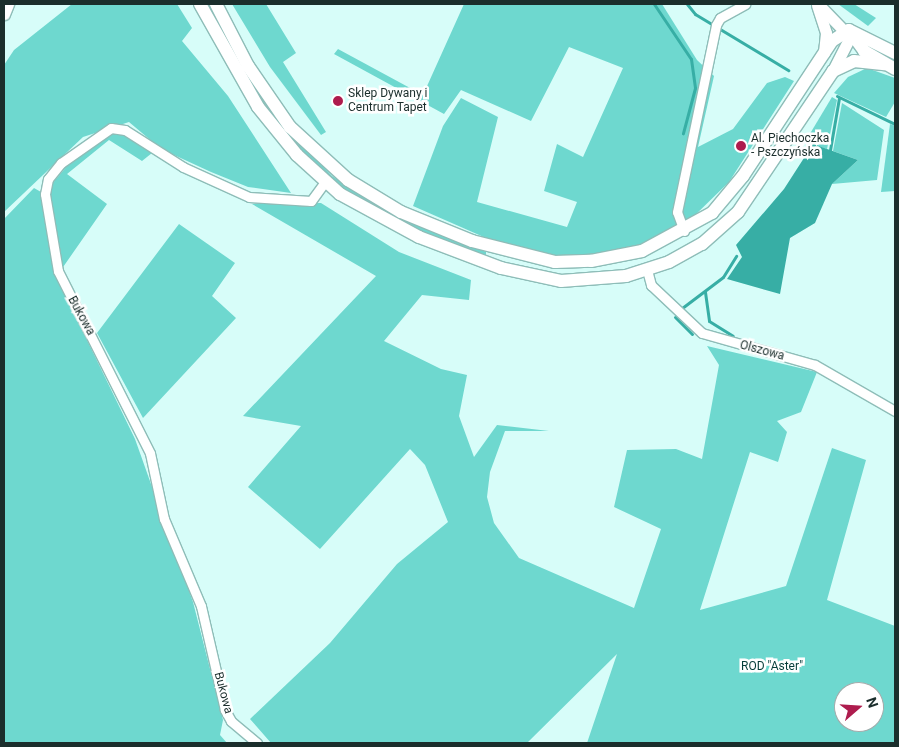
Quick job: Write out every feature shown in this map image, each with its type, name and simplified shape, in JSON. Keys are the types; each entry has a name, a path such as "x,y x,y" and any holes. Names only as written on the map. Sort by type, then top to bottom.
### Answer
{"main road":[{"path":"200,4 258,107 284,141 325,182 398,228 501,268 576,282 647,270 702,244 738,212 833,71 854,61 890,66"},
{"path":"216,4 248,66 294,132 348,180 401,212 503,252 555,262 626,255 684,231 722,204 832,40 849,30"},
{"path":"849,30 895,52"},
{"path":"849,30 864,51 890,66"}],"street":[{"path":"4,14 8,4"},
{"path":"684,231 677,212 717,23 745,4"},
{"path":"817,4 849,30 849,41 833,71"},
{"path":"817,4 826,33 824,53"},
{"name":"Bukowa","path":"257,743 231,721 225,710 201,606 164,519 150,453 58,271 45,194 48,180 61,163 111,128 125,130 183,167 249,197 311,201 325,182"},
{"name":"Olszowa","path":"647,270 651,285 702,333 815,365 895,411"}],"green space":[{"path":"72,4 177,4 192,28 182,41 228,96 291,193 248,187 211,172 161,149 129,122 83,137 4,212 4,65 14,50"},
{"path":"205,4 211,4 266,105 332,176 389,212 486,252 486,258 398,223 354,198 308,161 264,109"},
{"path":"232,4 266,4 296,53 283,62 326,132 321,135 270,67"},
{"path":"464,4 662,4 697,60 714,76 698,147 733,129 767,83 785,77 794,81 729,182 687,223 635,247 571,260 486,238 413,206 443,126 461,98 498,117 477,202 567,227 577,202 544,191 557,144 583,157 623,68 569,47 531,121 461,90 444,114 334,54 338,49 423,95"},
{"path":"838,4 854,4 876,18 868,26"},
{"path":"867,68 895,78 895,102 886,117 834,93 848,77"},
{"path":"832,97 837,100 827,149 805,142"},
{"path":"842,103 884,130 877,180 832,184 858,160 833,151"},
{"path":"890,124 895,126 895,191 881,192"},
{"path":"111,132 123,133 152,153 142,161 109,140 67,174 107,204 61,270 49,199 51,185 78,153"},
{"path":"34,188 41,192 53,270 135,439 193,602 223,720 220,735 227,743 4,743 4,219"},
{"name":"ROD \"Aster\"","path":"321,203 399,252 471,280 469,300 422,295 384,341 441,369 467,375 459,416 474,457 497,425 549,431 505,431 490,472 487,497 494,523 519,558 634,608 661,529 614,507 627,450 676,449 702,459 719,365 707,346 817,372 801,412 777,421 787,432 778,462 750,452 700,610 786,586 832,448 866,460 827,600 895,626 895,743 587,743 617,654 527,743 271,743 250,719 330,643 397,564 448,522 425,465 410,449 320,549 248,487 301,426 243,416 376,276 252,204"},
{"path":"179,224 235,263 212,296 236,318 143,418 97,333"}],"shaded area":[{"path":"813,144 858,160 832,184 815,223 790,238 780,294 727,279 742,257 736,245 784,189"}],"waterway":[{"path":"654,4 691,59 695,88 683,133"},
{"path":"687,4 695,14 788,70"},
{"path":"837,96 895,124"},
{"path":"830,150 839,98"},
{"path":"682,308 723,277 736,256"},
{"path":"705,292 709,321 733,336"},
{"path":"675,317 692,334"}],"place":[{"name":"Sklep Dywany i Centrum Tapet","path":"338,101"},
{"name":"Al. Piechoczka - Pszczyńska","path":"741,146"}]}
